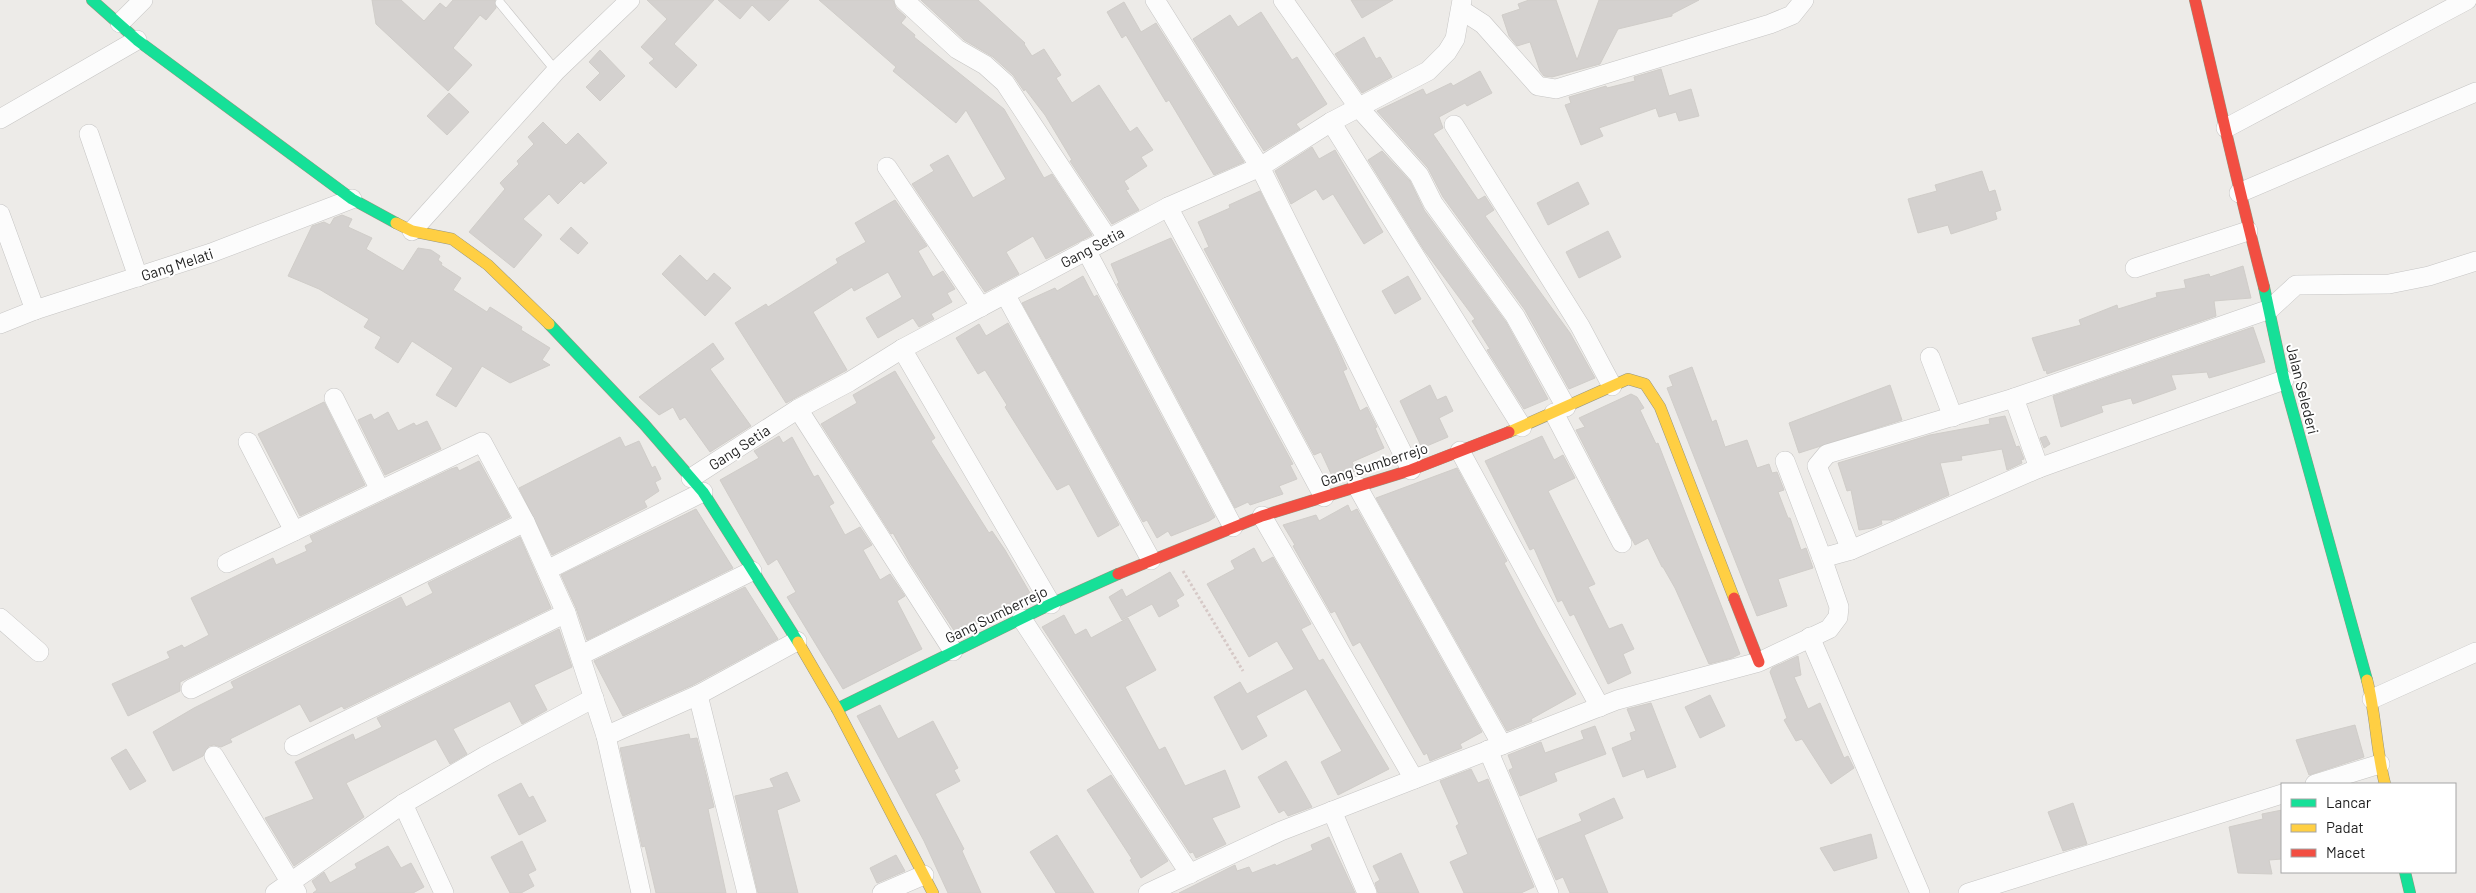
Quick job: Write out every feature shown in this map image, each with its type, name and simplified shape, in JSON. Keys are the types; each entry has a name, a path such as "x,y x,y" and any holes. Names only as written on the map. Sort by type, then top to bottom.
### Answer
{"street":[{"path":"92,0 137,40 352,199 412,231 452,239 488,265 518,292 644,424 697,485 797,640 837,709 933,893"},
{"path":"120,23 143,0"},
{"path":"412,231 556,71 630,0"},
{"path":"904,0 957,49 985,65 1005,82 1108,239"},
{"path":"1156,0 1260,167 1411,470"},
{"path":"1283,0 1359,108 1419,175 1433,203 1515,316 1622,543"},
{"path":"1461,8 1484,24 1538,86 1556,89 1770,24 1792,15 1804,0"},
{"name":"Jalan Selederi","path":"2195,0 2226,128 2248,231 2270,309 2284,380 2372,698 2384,783"},
{"path":"2226,128 2467,0"},
{"name":"Gang Setia","path":"547,570 697,485 798,409 849,382 902,349 1168,206 1260,167 1332,122 1428,71 1455,39 1461,8"},
{"path":"0,119 137,40"},
{"path":"2239,193 2476,92"},
{"path":"1332,122 1522,427"},
{"path":"1454,125 1580,326 1612,386"},
{"path":"89,134 138,277"},
{"path":"887,168 981,307"},
{"name":"Gang Melati","path":"0,324 36,310 211,253 352,199"},
{"path":"1168,206 1324,496"},
{"path":"0,214 36,310"},
{"path":"2135,268 2248,231"},
{"path":"1086,250 1233,527"},
{"path":"1851,550 1817,466 1827,454 2014,398 2270,309 2296,285 2389,284 2429,276 2476,261"},
{"path":"1005,294 1151,560"},
{"path":"902,349 1051,604"},
{"path":"1930,357 1953,417"},
{"name":"Gang Sumberrejo","path":"837,709 1051,604 1151,560 1262,516 1411,470 1522,427 1628,379 1638,379 1649,386 1759,662"},
{"path":"1822,558 1851,550 2039,468 2284,380"},
{"path":"334,398 380,490"},
{"path":"2014,398 2039,468"},
{"path":"798,409 954,651"},
{"path":"248,442 294,531"},
{"path":"227,563 482,442 525,522 566,613 581,655 606,736 641,893"},
{"path":"1460,451 1600,707"},
{"path":"1148,893 1168,889 1190,874 1281,831 1414,779 1600,707 1759,662 1829,629 1838,617 1839,607 1785,461"},
{"path":"1357,486 1495,748 1549,893"},
{"path":"1262,516 1414,779"},
{"path":"191,690 525,522"},
{"path":"581,655 752,571"},
{"path":"294,746 566,613"},
{"path":"0,618 39,652"},
{"path":"1022,619 1190,874"},
{"path":"1810,638 1920,893"},
{"path":"606,736 698,695 797,640"},
{"path":"2372,698 2476,652"},
{"path":"698,695 747,893"},
{"path":"275,893 294,888 403,804 485,756 594,698"},
{"path":"214,756 294,888"},
{"path":"2318,783 2380,764"},
{"path":"1968,893 2281,794"},
{"path":"403,804 444,893"},
{"path":"1332,811 1367,893"},
{"path":"2405,873 2410,893"},
{"path":"882,893 924,875"}],"lane":[{"path":"500,3 556,71"}],"path":[{"path":"1172,552 1244,671"}],"building":[{"path":"372,0 401,0 424,21 440,3 446,8 453,0 495,0 496,8 486,20 480,15 453,48 472,65 448,91 376,24"},
{"path":"647,0 714,0 674,44 697,65 676,88 649,63 654,59 641,47 667,19"},
{"path":"718,0 789,0 769,21 752,5 740,19"},
{"path":"819,0 893,0 896,8 906,17 901,23 915,35 914,37 1004,109 1044,178 1052,174 1092,235 1046,259 1033,236 1006,252 1019,274 985,292 912,184 934,171 930,165 948,155 973,198 1006,179 966,110 956,123 893,71 896,67"},
{"path":"921,0 978,0 1025,43 1032,56 1044,49 1061,75 1056,78 1072,103 1099,85 1130,132 1137,127 1153,150 1141,157 1147,166 1124,181 1129,189 1126,190 1139,210 1112,224 1070,161 1072,160 1045,115 1025,89 1024,91 1013,75 993,57 964,40"},
{"path":"1351,0 1393,0 1362,18"},
{"path":"1529,0 1556,0 1577,60 1599,0 1699,0 1672,14 1672,16 1618,29 1600,64 1552,77 1544,76 1540,71 1530,42 1517,46 1509,36 1502,15 1520,9 1518,4"},
{"path":"1124,2 1141,32 1156,23 1244,162 1214,175 1169,100 1166,102 1126,35 1122,38 1107,12"},
{"path":"1261,12 1292,60 1297,57 1327,104 1296,124 1300,129 1264,151 1193,39 1230,15 1238,27"},
{"path":"1364,37 1376,59 1380,57 1392,77 1362,93 1335,54"},
{"path":"600,50 625,76 600,101 586,87 600,73 589,62"},
{"path":"1661,69 1669,96 1691,89 1699,116 1679,121 1676,112 1659,117 1656,108 1599,128 1603,136 1581,145 1565,105 1571,103 1569,97 1606,86 1607,88 1635,81 1634,77"},
{"path":"1480,71 1492,93 1467,106 1465,103 1439,117 1443,128 1433,134 1478,200 1485,196 1494,210 1485,216 1570,333 1595,378 1569,389 1525,310 1443,197 1428,168 1377,111 1423,89 1426,95 1451,83 1453,86"},
{"path":"449,93 469,112 447,135 427,116"},
{"path":"543,122 566,145 578,133 607,163 584,184 581,181 558,204 549,194 523,219 542,235 514,268 469,232 505,189 500,183 519,164 517,161 534,144 528,137"},
{"path":"1312,147 1319,159 1335,150 1383,232 1364,244 1333,194 1323,200 1316,189 1291,204 1275,171"},
{"path":"1382,151 1410,181 1424,210 1506,322 1548,399 1524,409 1487,350 1490,349 1472,321 1475,319 1424,250 1368,160"},
{"path":"1982,171 1989,192 1995,190 2001,210 1995,212 1997,219 1951,234 1948,225 1918,233 1908,199 1937,191 1935,185"},
{"path":"1578,182 1589,204 1548,225 1537,203"},
{"path":"1260,191 1336,344 1347,369 1343,371 1360,411 1367,407 1377,427 1375,428 1384,448 1352,462 1356,471 1333,478 1321,452 1314,455 1204,249 1209,247 1198,222 1230,208 1229,205"},
{"path":"895,200 927,246 918,251 933,277 943,271 955,289 947,293 952,302 931,314 934,319 919,327 913,318 878,338 866,318 902,297 888,272 854,291 852,287 813,312 847,370 786,403 735,323 766,304 768,307 838,263 836,259 866,242 855,223"},
{"path":"342,215 352,219 348,227 372,238 366,249 403,271 418,248 431,250 440,256 438,260 442,263 441,265 461,278 453,290 487,312 490,307 522,327 521,330 550,348 542,360 550,365 510,383 482,366 456,407 436,395 453,368 412,341 398,363 375,348 381,337 364,327 369,319 319,289 288,276 312,226 324,222 330,225 334,218"},
{"path":"571,227 588,243 578,254 560,239"},
{"path":"1608,231 1621,257 1579,278 1566,252"},
{"path":"1171,238 1293,464 1290,465 1297,479 1279,486 1283,494 1250,505 1248,502 1235,508 1117,284 1119,283 1111,264"},
{"path":"680,255 707,281 714,273 731,288 705,316 662,274"},
{"path":"2243,266 2251,298 2214,301 2216,316 2047,374 2046,370 2044,371 2032,338 2081,325 2079,320 2117,305 2118,309 2157,297 2156,293 2186,288 2184,280 2209,274 2210,277"},
{"path":"1083,276 1094,297 1097,295 1215,517 1209,521 1171,536 1168,531 1157,538 1147,520 1143,522 1022,303 1055,288 1057,291"},
{"path":"1408,276 1421,299 1395,314 1382,291"},
{"path":"1008,323 1119,525 1098,537 1069,484 1057,490 1005,407 1007,405 985,370 978,374 956,338 979,324 986,336"},
{"path":"2253,327 2265,362 2209,378 2207,372 2171,375 2176,389 2133,404 2131,398 2101,406 2103,412 2061,427 2053,396"},
{"path":"713,343 724,359 710,369 751,426 710,452 685,417 680,420 673,407 659,415 639,397"},
{"path":"1692,367 1712,422 1716,420 1725,447 1747,440 1757,468 1769,464 1772,473 1777,472 1784,490 1778,492 1788,518 1790,518 1801,550 1806,548 1813,568 1778,579 1787,606 1757,616 1667,388 1673,386 1669,376"},
{"path":"895,371 935,438 931,441 989,533 992,531 1005,550 1030,593 967,629 965,626 955,632 821,424 857,403 853,395"},
{"path":"1430,385 1437,400 1446,396 1453,411 1439,418 1448,437 1422,448 1400,401"},
{"path":"1890,385 1902,420 1799,453 1789,423"},
{"path":"1631,394 1637,397 1644,408 1640,410 1656,444 1658,443 1740,654 1732,658 1709,664 1675,588 1648,538 1635,545 1576,430 1585,427 1579,418"},
{"path":"324,402 365,485 300,516 258,434"},
{"path":"388,412 398,431 414,423 416,426 427,421 441,449 385,475 358,420 371,414 374,420"},
{"path":"2005,416 2016,447 2019,446 2024,459 2021,460 2022,463 2007,470 2002,449 1961,456 1962,460 1940,463 1949,495 1892,520 1881,520 1882,524 1872,528 1859,530 1851,490 1847,491 1838,463 1930,435 1990,424 1989,419"},
{"path":"779,436 783,443 792,437 814,477 818,475 834,503 829,506 845,535 860,527 872,545 863,550 880,580 890,574 905,596 897,601 922,649 843,689 787,597 796,592 777,559 768,565 720,480 759,458 754,451"},
{"path":"1542,436 1554,460 1563,455 1575,478 1548,491 1595,584 1588,587 1609,629 1622,624 1634,649 1623,654 1631,673 1608,684 1574,614 1570,616 1562,600 1558,602 1534,548 1530,550 1485,461"},
{"path":"2046,436 2050,444 2044,448 2040,438"},
{"path":"620,437 625,447 639,441 652,468 655,466 661,479 655,482 659,491 644,501 647,507 552,555 519,488"},
{"path":"479,461 510,517 180,682 180,691 128,716 112,684 170,658 167,652 182,645 184,648 209,635 191,598 273,558 276,565 307,551 305,546 313,542 310,536 451,469 457,467 459,471"},
{"path":"1457,468 1507,561 1504,563 1576,694 1531,719 1532,721 1507,731 1376,498"},
{"path":"1348,505 1351,512 1357,509 1482,732 1460,744 1462,748 1430,761 1427,753 1424,755 1360,642 1353,646 1335,611 1331,613 1283,525 1316,515 1319,521"},
{"path":"696,509 733,568 587,640 576,608 561,575"},
{"path":"520,537 551,608 344,709 342,706 310,722 300,704 230,739 232,742 221,747 209,746 203,756 173,771 153,732 194,708 234,688 231,682 401,597 406,607 433,593 428,583"},
{"path":"1254,548 1262,563 1273,557 1311,624 1301,629 1319,661 1323,659 1389,769 1338,795 1321,762 1342,751 1306,689 1256,716 1267,736 1242,750 1214,697 1240,682 1247,694 1294,669 1277,641 1249,657 1207,584 1235,569 1231,561"},
{"path":"1170,572 1184,595 1176,600 1179,606 1159,617 1152,604 1122,620 1109,597 1122,589 1126,597"},
{"path":"745,587 778,639 693,685 623,716 594,661"},
{"path":"1064,615 1075,635 1086,629 1091,638 1128,618 1156,670 1125,687 1159,750 1165,747 1185,786 1225,770 1240,807 1212,818 1226,844 1196,858 1193,852 1190,853 1042,627"},
{"path":"559,629 572,667 534,685 547,710 522,724 510,701 453,729 467,754 450,764 436,739 346,783 364,817 294,866 265,818 314,799 295,762 353,734 355,740 382,727 377,718"},
{"path":"1798,656 1801,675 1794,677 1808,709 1820,703 1844,758 1848,756 1854,768 1831,784 1802,739 1796,741 1784,720 1787,718 1770,672 1772,668"},
{"path":"1710,695 1725,726 1700,738 1685,707"},
{"path":"1651,703 1676,767 1647,778 1644,769 1623,777 1612,748 1632,740 1630,733 1636,731 1627,709"},
{"path":"880,705 898,739 933,721 958,768 954,770 960,781 935,794 964,849 962,851 981,893 948,893 924,841 857,716"},
{"path":"2355,725 2364,757 2309,775 2296,740"},
{"path":"1595,726 1606,754 1554,773 1557,781 1520,796 1509,770 1513,768 1508,755 1541,742 1545,753 1584,739 1581,731"},
{"path":"689,734 690,739 697,738 714,807 708,809 726,893 656,893 645,846 642,847 620,748"},
{"path":"126,749 146,781 130,790 111,758"},
{"path":"1286,761 1312,807 1288,816 1284,810 1279,813 1258,777"},
{"path":"1471,769 1478,783 1488,779 1534,887 1521,893 1464,893 1450,862 1468,854 1456,826 1459,824 1440,781"},
{"path":"787,772 800,801 777,810 798,893 758,893 735,796 774,787 770,779"},
{"path":"1111,775 1168,861 1141,878 1130,860 1132,859 1087,790"},
{"path":"521,783 529,798 533,796 546,821 519,835 498,795"},
{"path":"1614,798 1623,818 1584,835 1608,893 1570,893 1563,877 1556,880 1538,839 1582,821 1579,814"},
{"path":"2073,803 2087,844 2063,851 2048,812"},
{"path":"2281,810 2281,859 2269,860 2272,874 2238,873 2229,827 2263,819 2262,814"},
{"path":"1871,834 1877,858 1834,871 1820,848"},
{"path":"1057,835 1094,893 1056,893 1030,852"},
{"path":"1329,837 1355,893 1179,893 1235,865 1237,871 1249,867 1252,873 1275,864 1276,866 1313,850 1311,845"},
{"path":"522,841 536,870 528,874 534,886 521,893 510,893 491,857"},
{"path":"388,846 401,868 411,863 424,887 413,893 313,893 317,890 312,881 324,872 330,883 357,868 355,864"},
{"path":"1401,853 1419,893 1378,893 1375,883 1380,880 1373,866"},
{"path":"896,855 905,871 877,883 870,868"}],"traffic: fast":[{"path":"92,0 137,40 352,199 396,223"},
{"path":"2264,287 2284,380 2367,680"},
{"path":"549,324 644,424 703,492 798,642"},
{"path":"837,709 1051,604 1118,574"},
{"path":"2405,873 2410,893"}],"traffic: slow":[{"path":"396,223 412,231 452,239 488,265 549,324"},
{"path":"1509,432 1628,379 1645,384 1660,407 1734,598"},
{"path":"798,642 837,709 933,893"},
{"path":"2367,680 2385,783"}],"traffic: jam":[{"path":"2195,0 2264,287"},
{"path":"1118,574 1262,516 1411,470 1509,432"},
{"path":"1734,598 1759,662"}]}
